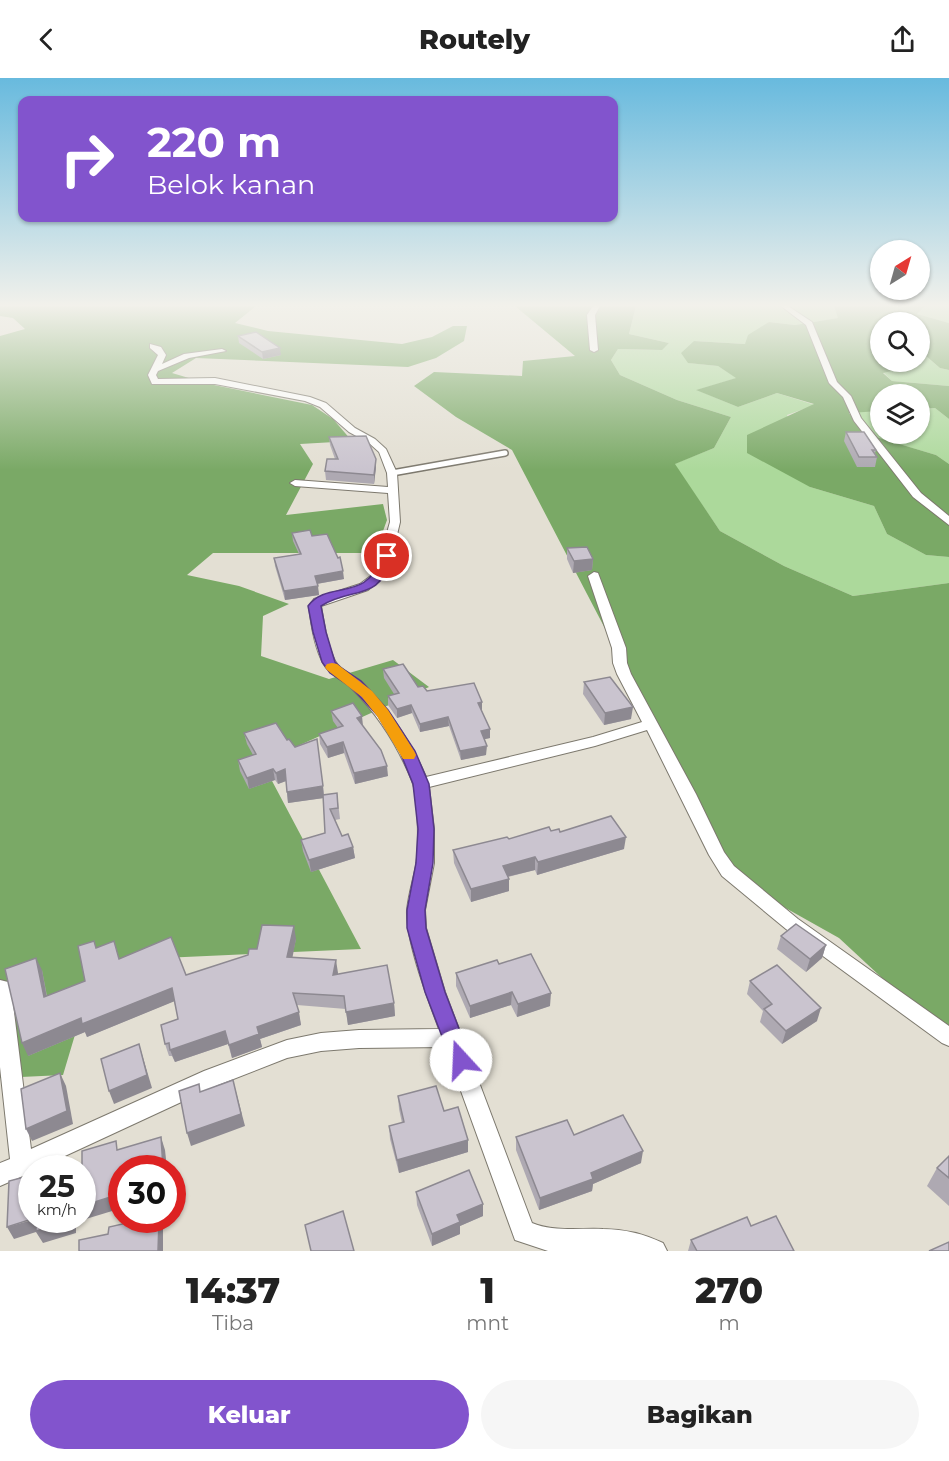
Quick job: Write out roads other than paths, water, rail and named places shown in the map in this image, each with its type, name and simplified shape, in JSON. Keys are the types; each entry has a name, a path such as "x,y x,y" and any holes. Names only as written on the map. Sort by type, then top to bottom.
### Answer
{"street":[{"path":"159,361 154,370 153,380 155,382 214,381 315,402 338,417 352,430 378,445 386,457 392,473 396,522 382,573 364,587 318,602 315,606 319,632 328,662 335,670 362,689 383,713 407,751 421,784 426,840 425,863 416,910 417,928 435,992 523,1232 538,1249 555,1250 617,1244 643,1245 655,1251"},
{"path":"154,370 176,361"},
{"path":"824,361 833,383 845,394 856,419 917,495 949,522"},
{"path":"295,483 393,490"},
{"path":"594,576 619,648 620,663 624,674 688,794 717,855 728,871 792,924 949,1037"},
{"path":"421,784 595,741 651,724"},
{"path":"1,988 21,1155"},
{"path":"44,1155 211,1078 286,1050 321,1042 359,1039 453,1038"},
{"path":"0,1175 18,1167"}],"lane":[{"path":"392,473 505,453"}]}
